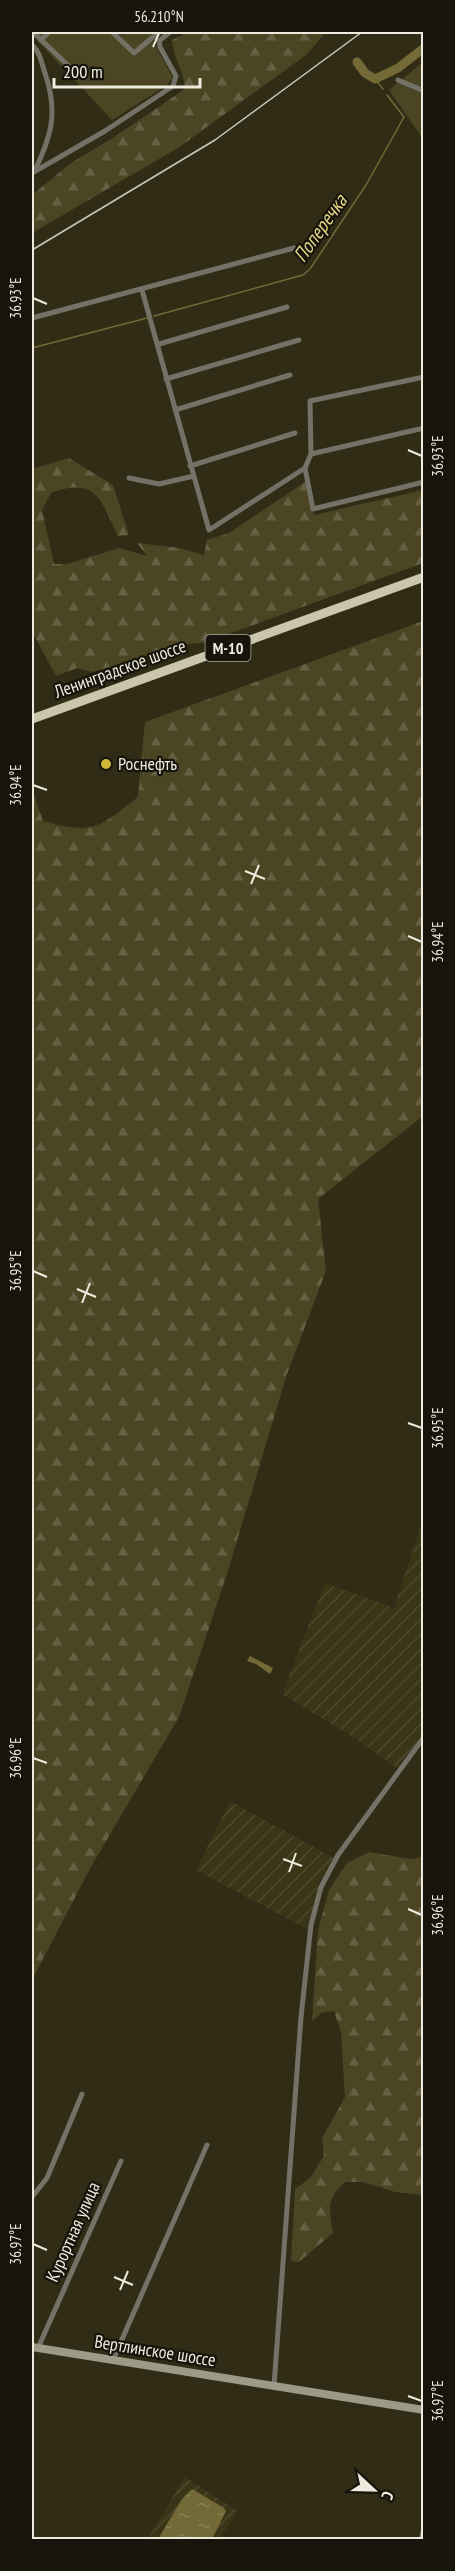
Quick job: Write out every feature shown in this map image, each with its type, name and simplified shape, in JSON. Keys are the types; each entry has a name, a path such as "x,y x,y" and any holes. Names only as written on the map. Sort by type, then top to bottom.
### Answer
{"highway":[{"name":"Ленинградское шоссе","path":"32,719 423,577"},
{"name":"Ленинградское шоссе","path":"32,725 423,583"}],"main road":[{"name":"Вертлинское шоссе","path":"35,2347 423,2410"}],"street":[{"path":"33,32 76,74"},
{"path":"41,40 49,32"},
{"path":"112,32 134,53 159,32"},
{"path":"33,172 105,131 173,86 176,76 159,41 170,32"},
{"path":"32,45 37,50 49,82 53,117 49,139 33,172"},
{"path":"398,80 423,91"},
{"path":"32,318 294,248"},
{"path":"142,290 159,344 166,379 208,530 305,468 311,454 310,401 423,377"},
{"path":"159,344 287,307"},
{"path":"166,379 299,340"},
{"path":"175,410 290,375"},
{"path":"311,454 423,428"},
{"path":"190,466 295,433"},
{"path":"305,468 313,509 423,482"},
{"path":"129,478 159,484 194,476"},
{"path":"274,2386 301,2017 311,1925 321,1887 338,1855 423,1737"},
{"path":"32,2198 47,2178 82,2094"},
{"path":"113,2360 207,2145"},
{"name":"Курортная улица","path":"35,2347 121,2161"},
{"path":"421,2540 423,2527"}],"shaded area":[{"path":"423,1519 423,1729 422,1736 397,1768 353,1737 283,1695 283,1692 325,1583 394,1608"},
{"path":"230,1801 334,1858 317,1885 318,1889 307,1929 196,1870"},
{"path":"185,2477 238,2511 220,2539 147,2540"}],"green space":[{"path":"32,32 161,32 152,39 173,78 166,86 112,120 32,35"},
{"path":"188,32 326,32 306,55 178,148 32,233 32,195 71,163 185,89 172,40"},
{"path":"423,62 423,139 389,90"},
{"path":"69,458 113,485 129,535 118,536 107,512 95,495 88,490 78,488 51,493 42,510 54,564 67,564 119,548 147,556 137,543 179,548 204,555 207,540 229,533 305,482 314,515 423,490 423,563 204,643 182,644 93,672 77,668 56,676 32,632 32,469"},
{"path":"423,621 423,1116 318,1199 326,1271 287,1374 228,1571 179,1717 92,1865 32,1980 32,789 43,821 74,828 95,826 138,797 145,722"},
{"path":"369,1852 410,1859 423,1857 423,2195 395,2192 363,2182 345,2182 335,2194 330,2205 333,2233 299,2262 291,2261 295,2189 310,2178 324,2156 322,2138 345,2097 341,2033 334,2011 321,2013 312,2021 318,1930 329,1890 347,1863"}],"water":[{"path":"250,1656 273,1668 270,1674 256,1664 247,1661"},
{"path":"192,2489 226,2511 212,2539 158,2539 182,2499"}],"waterway":[{"path":"357,62 365,73 375,79 398,68 424,48"},
{"name":"Поперечка","path":"375,79 383,89"},
{"name":"Поперечка","path":"154,316 303,275 310,269 366,185 404,117 387,95"},
{"name":"Поперечка","path":"32,348 147,318"}],"railway":[{"path":"32,250 215,140 362,32"}],"place":[{"name":"Роснефть","path":"106,764"}]}
